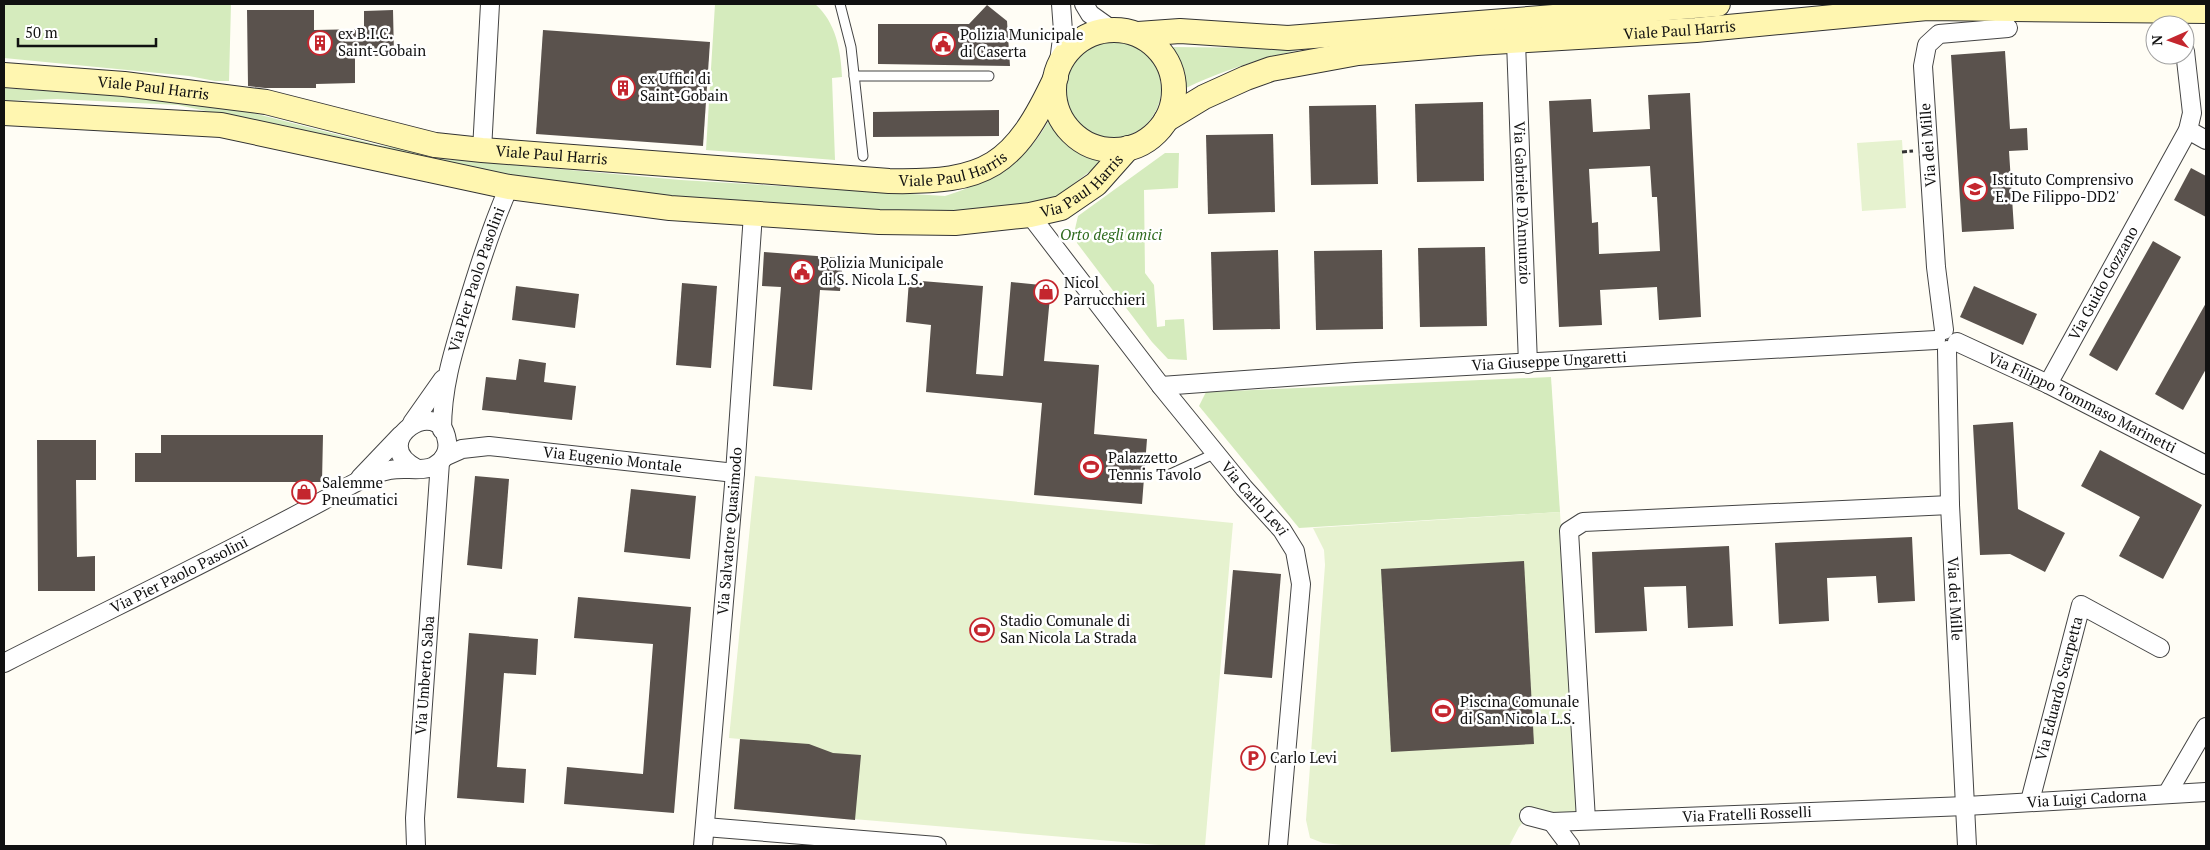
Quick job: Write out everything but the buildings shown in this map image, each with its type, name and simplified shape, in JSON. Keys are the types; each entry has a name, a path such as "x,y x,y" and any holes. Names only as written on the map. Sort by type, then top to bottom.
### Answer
{"street":[{"path":"482,150 490,4"},
{"path":"1057,73 1063,31 1061,4"},
{"path":"1084,4 1090,14 1111,30"},
{"name":"Viale Paul Harris","path":"4,76 124,84 266,102 435,144 482,150 889,181 932,182 956,178 989,167 1013,149 1038,115 1057,73 1073,46 1097,32 1111,30 1138,34 1180,31 1288,38 1718,4"},
{"name":"Viale Paul Harris","path":"1166,120 1204,96 1271,69 1358,53 1696,30 1927,8 2145,17"},
{"name":"Viale Paul Harris","path":"2192,15 2206,11"},
{"name":"Via dei Mille","path":"1968,846 1950,505 1946,340 1936,267 1923,66 1928,46 1939,34 2008,28"},
{"name":"Viale Paul Harris","path":"1057,73 1054,94 1058,111 1066,126 1079,138 1094,146 1111,150 1128,148 1143,143 1156,133 1166,120 1173,101 1174,80 1155,46 1138,34"},
{"name":"Via Gabriele D'Annunzio","path":"1516,42 1528,364"},
{"path":"2187,65 2192,113 2188,130 2206,140"},
{"name":"Viale Paul Harris","path":"4,113 221,125 509,187 670,208 880,222 955,223 1030,215"},
{"name":"Via Guido Gozzano","path":"2048,384 2188,130"},
{"name":"Via Paul Harris","path":"1030,215 1061,208 1096,184 1128,148"},
{"name":"Via Pier Paolo Pasolini","path":"444,432 442,405 446,375 476,277 509,187"},
{"name":"Via Salvatore Quasimodo","path":"703,846 735,473 753,214"},
{"name":"Via Carlo Levi","path":"1030,215 1161,386 1282,530 1295,551 1301,584 1278,846"},
{"name":"Via Giuseppe Ungaretti","path":"1161,386 1356,372 1946,340"},
{"name":"Via Filippo Tommaso Marinetti","path":"1946,340 2048,384 2206,465"},
{"name":"Via Pier Paolo Pasolini","path":"354,483 407,429 446,375"},
{"path":"427,421 444,432 447,450 442,460 432,468 419,468 403,458 400,451 407,429 427,421"},
{"name":"Via Eugenio Montale","path":"444,432 489,446 735,473"},
{"name":"Via Eugenio Montale","path":"442,460 462,449 489,446"},
{"name":"Via Umberto Saba","path":"416,846 415,818 436,504 442,460"},
{"name":"Via Pier Paolo Pasolini","path":"4,663 288,519 354,483 388,470 419,468"},
{"name":"Via Umberto Saba","path":"419,468 434,490 436,504"},
{"path":"1586,820 1569,531 1583,522 1950,505"},
{"name":"Via Eduardo Scarpetta","path":"2030,801 2081,605 2160,648"},
{"path":"2167,794 2206,727"},
{"name":"Via Luigi Cadorna","path":"1966,806 2206,792"},
{"name":"Via Fratelli Rosselli","path":"1529,816 1552,822 1966,806"},
{"path":"1552,822 1570,846"},
{"path":"705,827 937,846"}],"lane":[{"path":"840,4 851,47 862,156"},
{"path":"854,76 989,76"},
{"path":"1168,475 1216,453"}],"green space":[{"path":"4,4 231,4 229,81 4,58"},
{"path":"715,4 815,4 822,11 833,28 839,47 842,77 832,78 835,160 706,150"},
{"path":"1112,40 1131,44 1147,54 1157,70 1161,89 1157,108 1147,124 1131,134 1112,138 1093,134 1077,124 1067,108 1063,89 1067,70 1077,54 1093,44"},
{"path":"1323,45 1253,62 1186,88 1185,72 1170,47 1279,48"},
{"path":"4,88 121,96 233,108 378,145 420,152 445,159 681,180 945,196 977,184 1005,169 1029,148 1049,120 1064,143 1070,148 1084,156 1102,162 1047,204 1015,213 781,208 548,185 178,105 57,99 4,101"},
{"path":"1902,140 1906,208 1862,211 1857,143"},
{"name":"Orto degli amici","path":"1165,153 1179,153 1178,188 1144,190 1145,273 1154,285 1157,327 1165,326 1165,320 1184,319 1187,360 1168,359 1152,342 1077,243 1075,229 1078,216"},
{"path":"1551,377 1560,512 1299,528 1199,406 1206,392"},
{"name":"Stadio Comunale di San Nicola La Strada","path":"755,476 1233,523 1205,846 1171,846 734,809 740,739 729,738"},
{"name":"Piscina Comunale di San Nicola L.S.","path":"1560,512 1578,811 1529,816 1519,827 1509,846 1352,846 1323,843 1310,838 1306,820 1325,565 1324,550 1313,528"}],"place":[{"name":"ex B.I.C. Saint-Gobain","path":"320,43"},
{"name":"Polizia Municipale di Caserta","path":"943,44"},
{"name":"ex Uffici di Saint-Gobain","path":"623,88"},
{"name":"Istituto Comprensivo 'E. De Filippo-DD2'","path":"1975,189"},
{"name":"Polizia Municipale di S. Nicola L.S.","path":"802,272"},
{"name":"Nicol Parrucchieri","path":"1046,292"},
{"name":"Palazzetto Tennis Tavolo","path":"1091,467"},
{"name":"Salemme Pneumatici","path":"304,492"},
{"name":"Stadio Comunale di San Nicola La Strada","path":"982,630"},
{"name":"Piscina Comunale di San Nicola L.S.","path":"1443,711"},
{"name":"Carlo Levi","path":"1253,758"}]}
